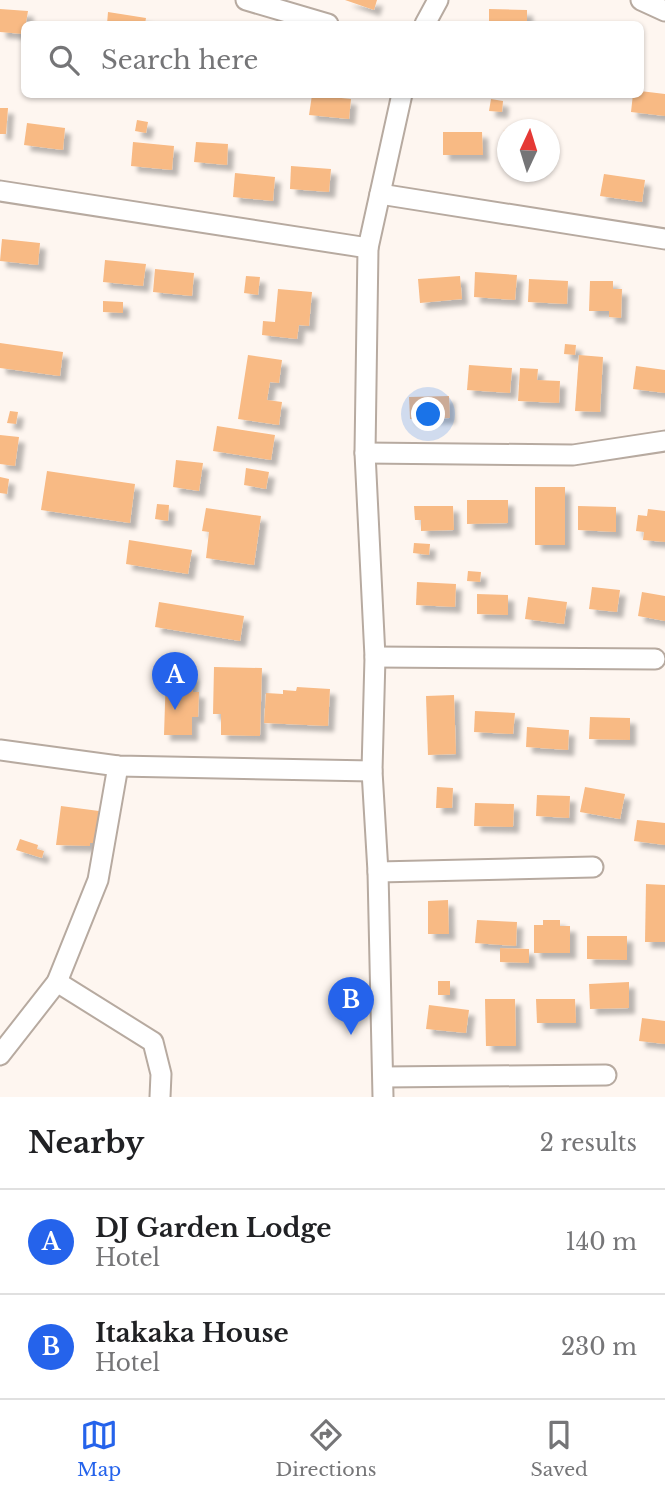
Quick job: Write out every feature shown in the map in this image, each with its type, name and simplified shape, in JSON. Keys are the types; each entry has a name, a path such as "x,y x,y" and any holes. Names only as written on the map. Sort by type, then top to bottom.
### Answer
{"street":[{"path":"246,0 317,21"},
{"path":"427,21 438,0"},
{"path":"641,0 665,11"},
{"path":"383,1097 378,872 372,771 375,657 365,453 368,248 401,98"},
{"path":"0,191 368,248"},
{"path":"380,194 665,239"},
{"path":"365,453 573,455 665,441"},
{"path":"375,657 655,659"},
{"path":"0,750 118,766 372,771"},
{"path":"0,1055 57,982 98,880 118,766"},
{"path":"378,872 593,867"},
{"path":"57,982 153,1042 161,1074 160,1097"},
{"path":"383,1077 606,1075"}],"building":[{"path":"345,0 377,0 374,10"},
{"path":"0,9 28,11 26,21 21,21 21,34 0,32"},
{"path":"489,9 527,10 527,21 489,21"},
{"path":"108,12 146,18 146,21 107,21"},
{"path":"644,91 665,94 665,116 631,112 633,98 644,98"},
{"path":"312,98 351,99 349,119 309,115"},
{"path":"491,99 503,101 502,112 489,111"},
{"path":"0,108 8,108 6,134 0,134"},
{"path":"137,120 148,122 146,133 135,131"},
{"path":"27,123 65,128 63,150 24,145"},
{"path":"443,132 482,132 483,155 443,155"},
{"path":"133,142 174,146 172,170 131,166"},
{"path":"196,142 228,144 227,165 194,162"},
{"path":"291,166 331,169 329,192 290,189"},
{"path":"235,173 275,177 273,201 233,197"},
{"path":"604,174 645,180 642,202 600,196"},
{"path":"2,239 40,243 38,265 0,261"},
{"path":"105,260 146,264 143,286 103,282"},
{"path":"155,269 194,273 192,296 153,292"},
{"path":"475,272 517,275 515,300 474,297"},
{"path":"246,276 260,277 258,295 244,293"},
{"path":"460,276 462,299 420,303 418,279"},
{"path":"529,279 568,281 567,304 528,302"},
{"path":"590,281 613,281 613,289 622,289 621,318 609,317 609,311 589,311"},
{"path":"278,289 312,292 309,326 299,325 297,339 262,335 263,321 275,322"},
{"path":"103,301 123,302 123,313 103,312"},
{"path":"0,343 63,352 60,376 0,368"},
{"path":"565,344 576,345 575,355 564,354"},
{"path":"248,355 282,360 279,383 270,382 267,400 282,402 279,425 238,419"},
{"path":"579,355 603,357 600,412 575,411"},
{"path":"469,365 512,368 510,393 467,390"},
{"path":"636,366 665,370 665,393 633,389"},
{"path":"520,368 538,369 537,380 560,381 559,403 518,401"},
{"path":"449,396 450,418 410,419 409,397"},
{"path":"10,411 18,412 16,424 7,423"},
{"path":"217,426 275,435 271,460 213,451"},
{"path":"0,435 19,437 15,466 0,464"},
{"path":"176,460 203,463 199,491 173,487"},
{"path":"246,468 269,472 266,489 244,485"},
{"path":"47,471 135,484 130,523 41,510"},
{"path":"0,477 9,479 7,494 0,493"},
{"path":"535,487 565,487 565,545 535,545"},
{"path":"467,500 508,500 508,523 467,524"},
{"path":"157,504 169,505 168,521 155,519"},
{"path":"414,506 453,506 454,530 421,531 421,520 415,520"},
{"path":"578,506 616,507 616,532 578,530"},
{"path":"206,508 261,516 254,565 206,558 209,532 202,531"},
{"path":"648,509 665,511 665,542 643,540 644,532 636,531 638,515 647,516"},
{"path":"129,540 192,550 188,574 126,564"},
{"path":"414,543 430,544 429,555 413,553"},
{"path":"468,571 481,572 480,582 467,581"},
{"path":"417,582 456,584 455,607 416,605"},
{"path":"592,587 620,590 617,612 589,609"},
{"path":"642,592 665,596 665,621 638,616"},
{"path":"477,594 508,595 508,615 477,614"},
{"path":"528,597 567,602 564,624 525,619"},
{"path":"159,602 244,616 240,641 155,627"},
{"path":"214,667 262,668 260,736 221,735 221,714 213,714"},
{"path":"166,673 193,674 193,692 199,692 198,717 192,717 192,735 164,735"},
{"path":"297,687 330,689 328,726 264,723 266,693 283,694 283,690 296,691"},
{"path":"454,695 456,754 428,755 426,696"},
{"path":"475,711 515,713 513,734 474,732"},
{"path":"590,717 630,718 630,740 589,739"},
{"path":"527,727 569,730 568,750 526,747"},
{"path":"437,787 453,788 452,808 436,808"},
{"path":"585,787 625,794 620,819 580,812"},
{"path":"537,795 570,796 569,818 536,816"},
{"path":"475,803 514,804 513,827 474,826"},
{"path":"61,806 99,811 95,843 90,843 90,846 56,845"},
{"path":"637,820 665,823 665,845 634,841"},
{"path":"20,839 38,845 37,849 44,851 42,858 16,850"},
{"path":"646,884 665,885 665,942 645,942"},
{"path":"448,900 449,934 428,934 428,901"},
{"path":"477,920 517,922 516,946 475,943"},
{"path":"543,920 560,920 560,926 570,926 570,953 534,953 534,925 543,925"},
{"path":"587,936 627,936 627,960 587,959"},
{"path":"500,948 529,949 529,963 500,962"},
{"path":"438,981 450,981 450,995 438,995"},
{"path":"629,982 629,1008 590,1009 589,984"},
{"path":"485,999 515,999 516,1046 486,1046"},
{"path":"536,999 575,999 576,1023 537,1023"},
{"path":"429,1005 469,1010 466,1033 426,1029"},
{"path":"642,1018 665,1021 665,1044 639,1041"}],"place":[{"name":"DJ Garden Lodge","path":"175,710"},
{"name":"Itakaka House","path":"351,1035"}]}
